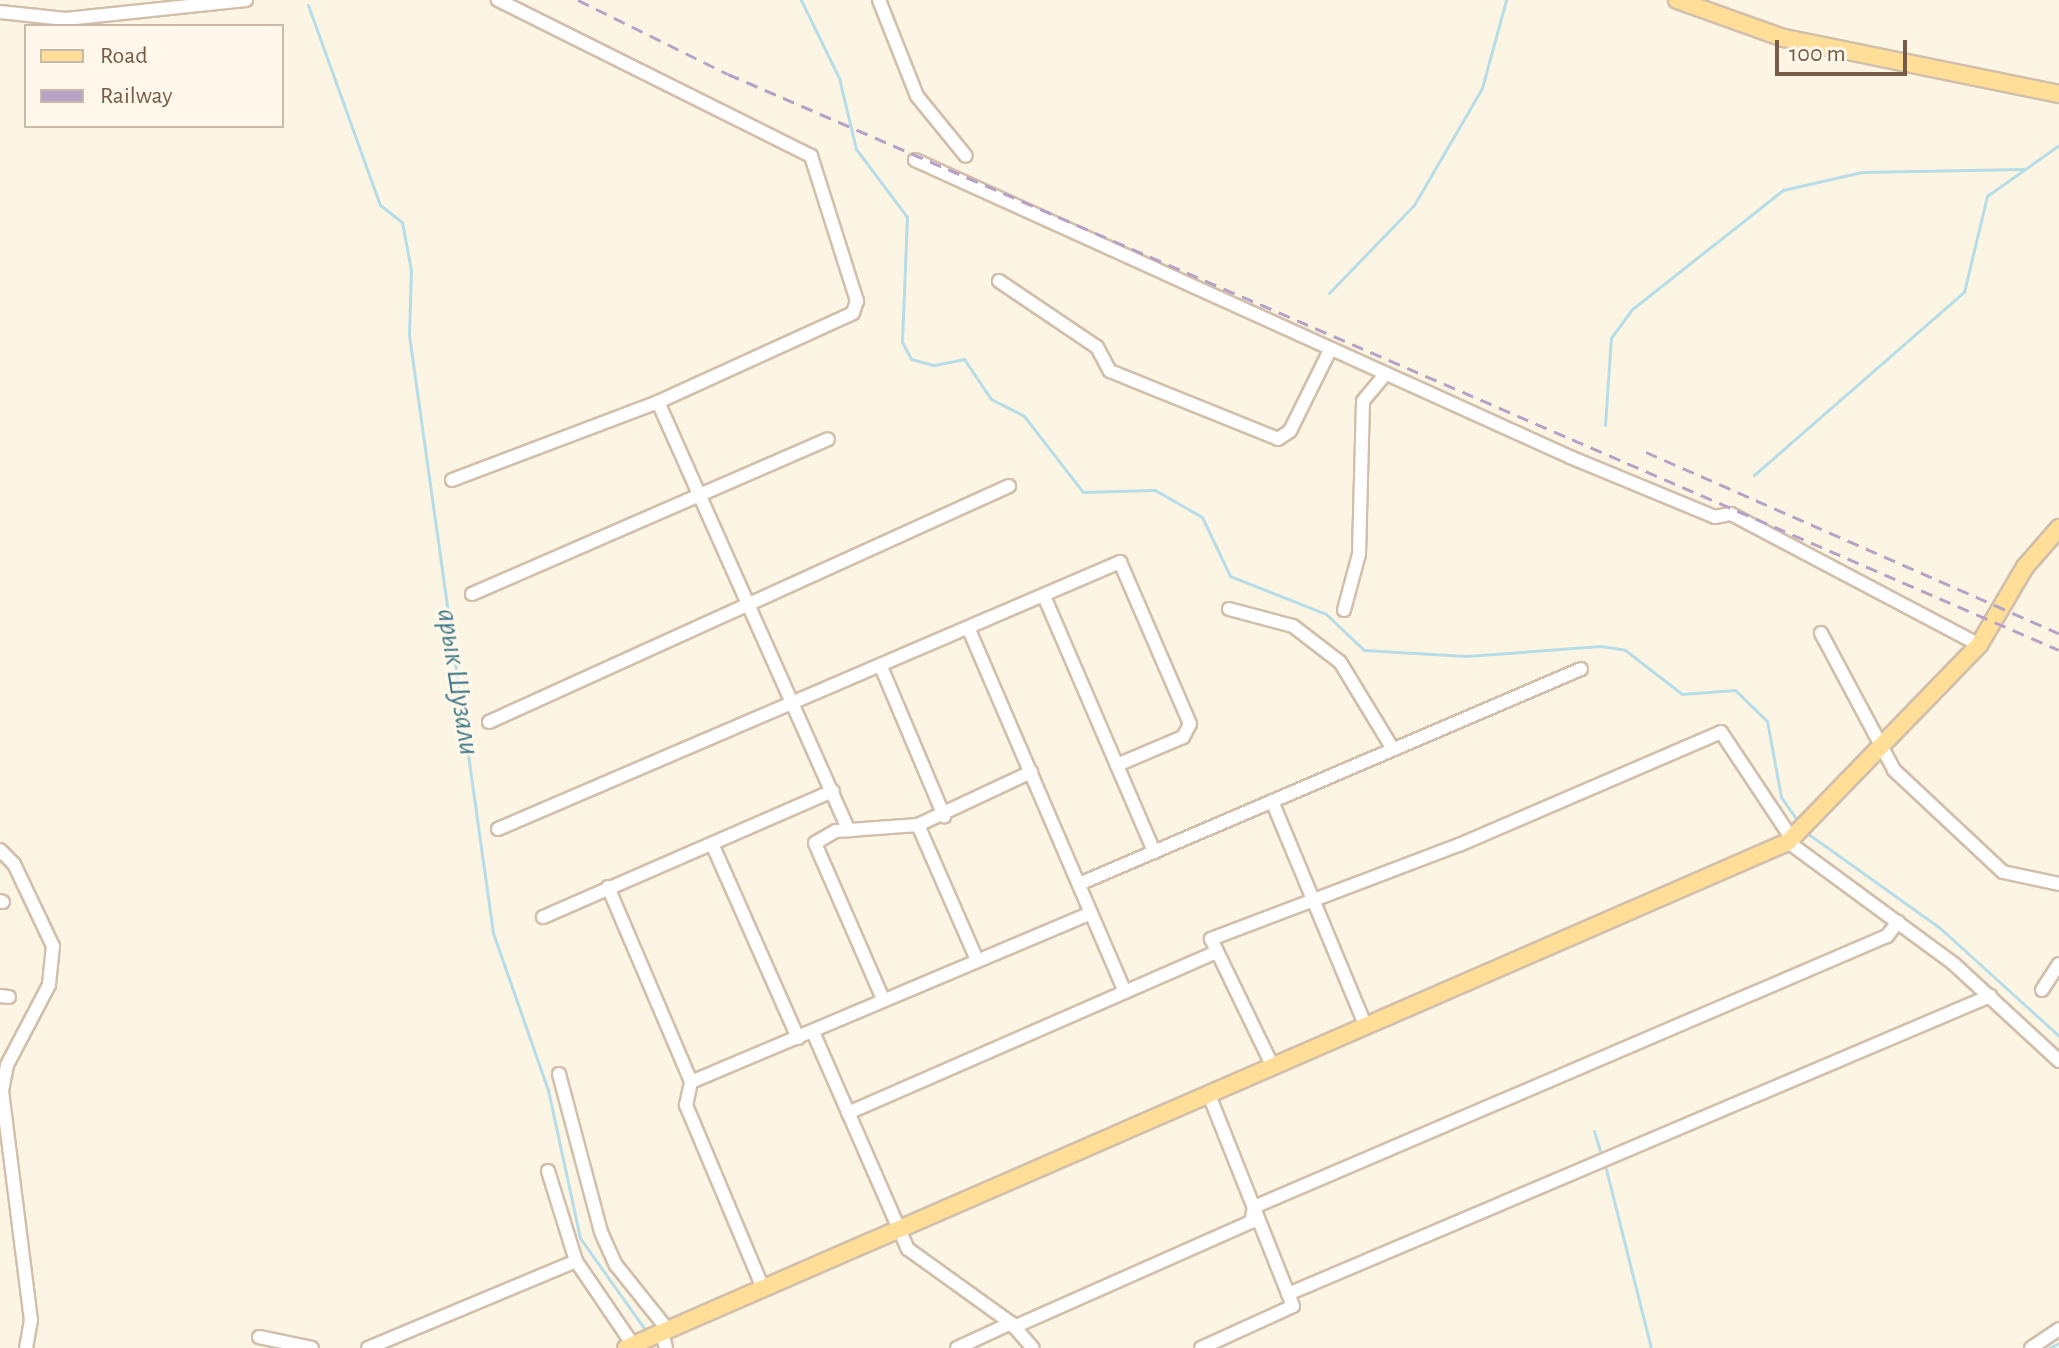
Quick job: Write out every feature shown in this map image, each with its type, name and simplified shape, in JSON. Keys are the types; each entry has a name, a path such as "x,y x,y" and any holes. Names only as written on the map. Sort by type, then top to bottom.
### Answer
{"main road":[{"path":"1677,0 1784,38 2059,94"},
{"path":"651,1340 763,1288 1790,841 1979,645 2019,577 2059,528"}],"street":[{"path":"0,12 66,19 246,0"},
{"path":"452,480 658,402 853,313 857,301 811,156 778,134 498,0"},
{"path":"879,0 917,96 966,156"},
{"path":"915,160 1384,376 1689,507 1731,514 1979,645"},
{"path":"999,281 1097,347 1110,371 1278,439 1290,431 1330,350"},
{"path":"1344,610 1359,554 1362,405 1384,376"},
{"path":"658,402 849,830"},
{"path":"472,594 828,439"},
{"path":"489,722 1009,486"},
{"path":"498,829 970,632 1120,562 1190,724 1183,737 1117,765"},
{"path":"1044,596 1154,852"},
{"path":"1229,609 1293,626 1340,662 1393,749"},
{"path":"970,632 1125,992"},
{"path":"1821,633 1878,752 2003,872 2059,884"},
{"path":"882,669 944,816"},
{"path":"1079,884 1581,669"},
{"path":"1273,1067 1215,953 1211,939 1721,732 1790,841 1990,996 2059,1061"},
{"path":"883,999 815,843 849,830 918,825 944,816 1031,772"},
{"path":"543,917 608,887 713,846 833,791"},
{"path":"1272,801 1366,1027"},
{"path":"918,825 977,960"},
{"path":"713,846 798,1038"},
{"path":"0,850 36,903 53,968 7,1065 1,1091 31,1320 26,1348"},
{"path":"608,887 691,1082 686,1105 763,1288"},
{"path":"691,1082 1091,913"},
{"path":"1254,1207 1887,936 1898,922"},
{"path":"848,1113 1215,953"},
{"path":"2042,990 2059,964"},
{"path":"1288,1294 1990,996"},
{"path":"813,1032 897,1230 908,1249 1012,1325 1033,1348"},
{"path":"559,1074 601,1232 651,1340"},
{"path":"1201,1348 1293,1306 1209,1095"},
{"path":"548,1171 576,1261 651,1340"},
{"path":"0,1189 14,1190"},
{"path":"957,1348 1251,1222 1254,1207"},
{"path":"368,1348 576,1261"},
{"path":"2031,1348 2059,1329"},
{"path":"259,1337 312,1348"}],"waterway":[{"path":"801,0 839,78 856,149 907,217 902,342 911,359 934,365 964,359 991,399 1024,416 1083,492 1155,490 1202,517 1230,576 1326,614 1364,650 1466,656 1601,646 1625,650 1682,694 1735,690 1767,721 1781,797 1800,824"},
{"path":"1329,293 1414,205 1482,88 1506,0"},
{"name":"арык Шузали","path":"308,5 380,205 402,222 411,270 409,335 493,933 548,1090 580,1238 646,1331"},
{"path":"1754,475 1964,292 1987,196 2059,145"},
{"path":"1605,425 1611,338 1631,310 1783,190 1862,172 2023,169"},
{"path":"1807,833 1940,928 2059,1036"},
{"path":"1594,1131 1602,1158"},
{"path":"1605,1165 1651,1348"},
{"path":"2049,1348 2059,1343"}],"railway":[{"path":"578,0 728,74 2059,650"},
{"path":"1646,452 2059,633"}]}
